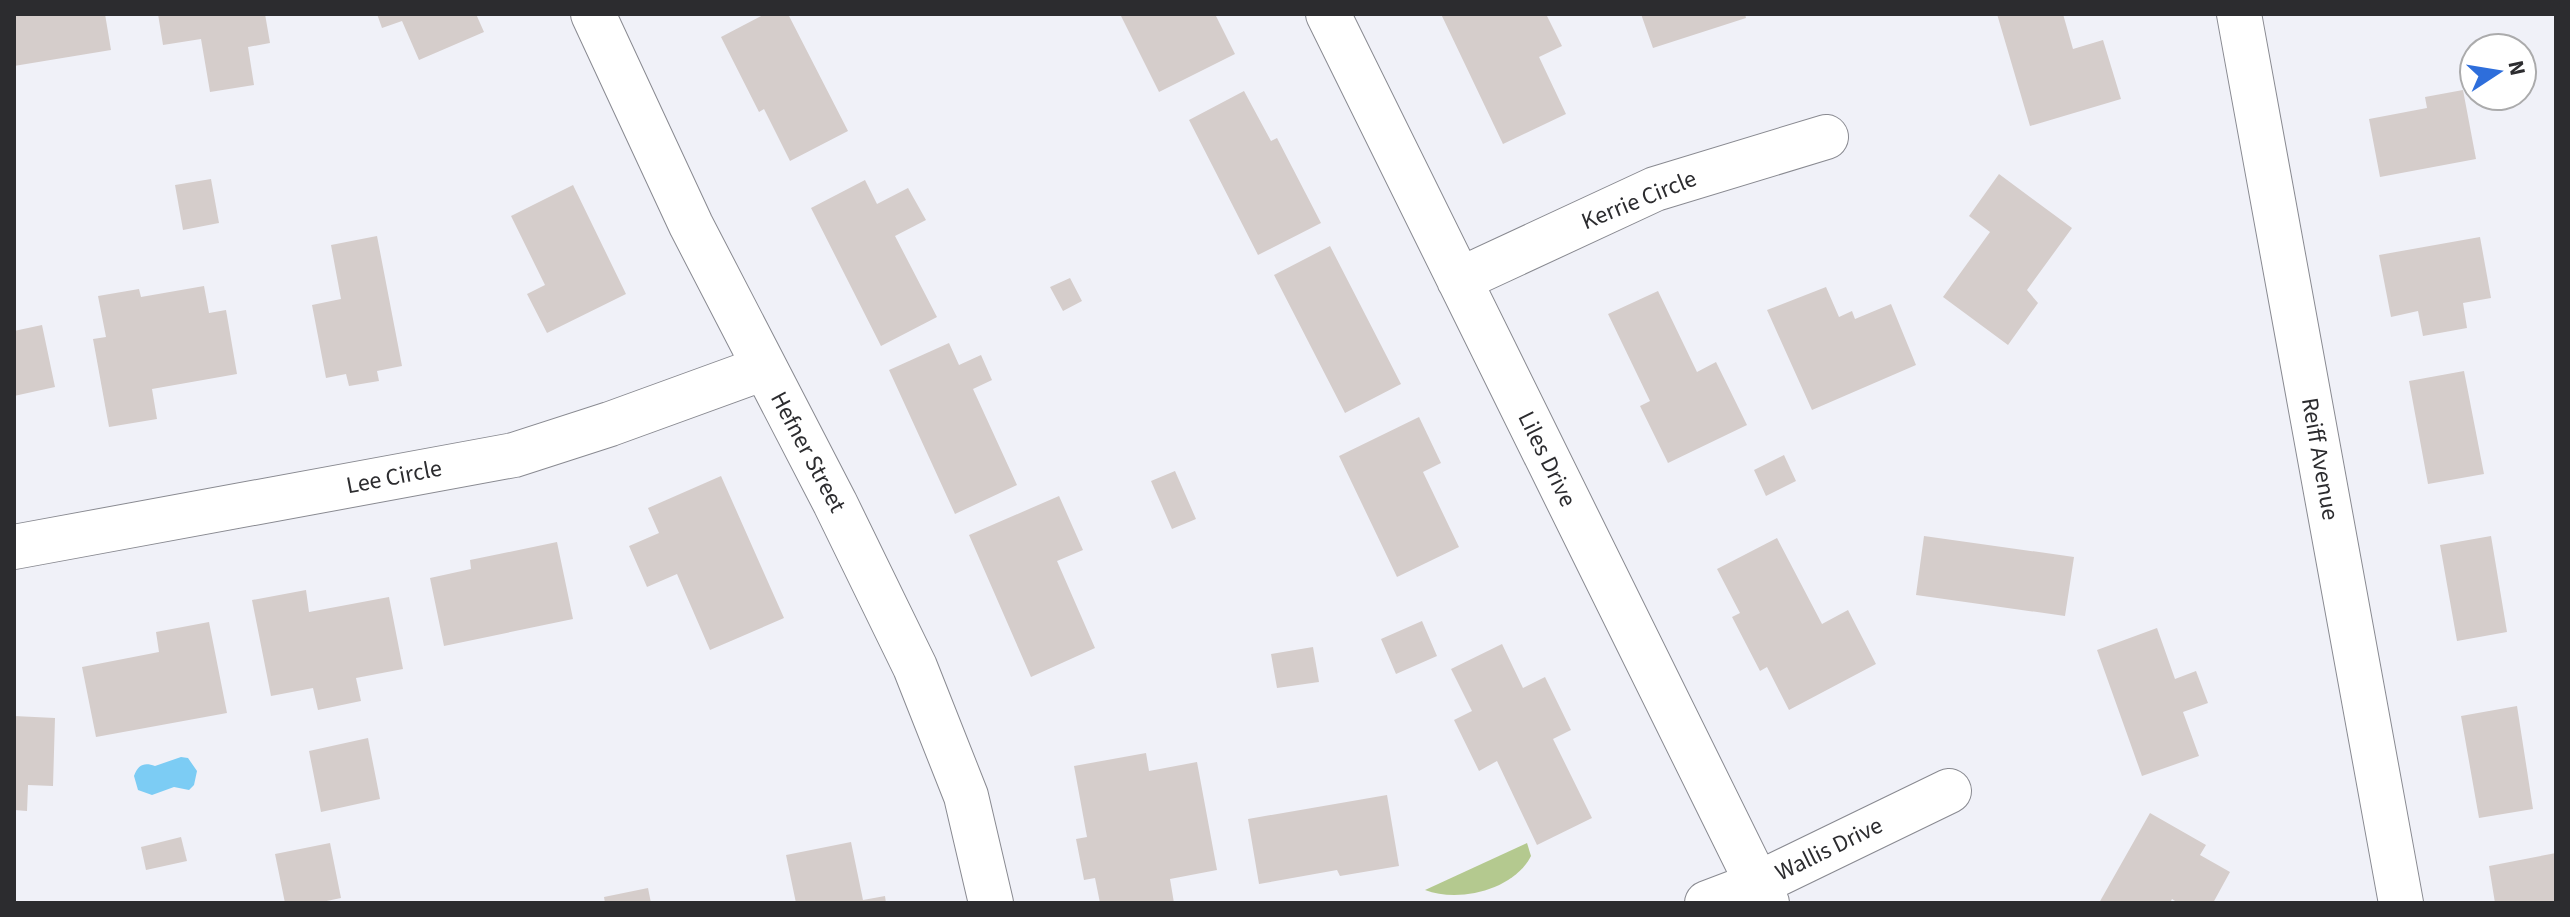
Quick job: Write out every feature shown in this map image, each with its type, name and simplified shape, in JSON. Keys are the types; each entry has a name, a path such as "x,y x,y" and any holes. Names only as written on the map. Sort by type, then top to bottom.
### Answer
{"street":[{"name":"Hefner Street","path":"593,14 691,225 835,503 915,667 966,796 991,903"},
{"name":"Liles Drive","path":"1328,14 1762,893"},
{"name":"Reiff Avenue","path":"2239,14 2401,903"},
{"name":"Kerrie Circle","path":"1459,280 1655,189 1826,137"},
{"name":"Lee Circle","path":"14,547 514,455 764,368"},
{"name":"Wallis Drive","path":"1707,903 1762,893 1949,791"}],"green space":[{"path":"1527,843 1531,856 1523,868 1499,885 1469,894 1439,894 1425,890"}],"water":[{"path":"181,757 188,758 197,771 194,785 189,790 174,787 152,795 138,790 134,776 140,767 145,764 155,766"}],"building":[{"path":"14,14 105,14 111,50 14,66"},
{"path":"158,14 265,14 270,43 248,47 254,85 210,92 201,39 163,45"},
{"path":"377,14 476,14 484,32 419,60 402,21 382,28"},
{"path":"765,14 788,14 848,131 790,161 764,109 759,112 721,37"},
{"path":"1120,14 1215,14 1235,54 1159,92"},
{"path":"1441,14 1546,14 1562,46 1539,57 1566,114 1503,144"},
{"path":"1641,14 1745,14 1746,18 1653,48"},
{"path":"1997,14 2063,14 2073,49 2103,40 2121,99 2030,126"},
{"path":"1244,91 1271,141 1277,138 1321,223 1258,255 1189,120"},
{"path":"2458,91 2458,112 2467,112 2476,159 2380,177 2369,119 2427,108 2425,97"},
{"path":"1999,174 2072,228 2027,290 2038,303 2008,345 1943,297 1990,232 1969,216"},
{"path":"211,179 219,223 183,230 175,185"},
{"path":"865,180 877,204 908,188 926,220 895,236 937,317 881,346 811,208"},
{"path":"573,185 626,294 547,333 527,294 545,285 511,216"},
{"path":"377,236 402,366 377,371 379,381 349,386 346,374 326,378 312,305 341,299 331,245"},
{"path":"2480,237 2491,298 2463,303 2467,328 2423,336 2418,311 2391,317 2379,255"},
{"path":"1330,246 1401,384 1345,413 1274,275"},
{"path":"1070,278 1082,301 1063,311 1050,287"},
{"path":"204,286 209,313 226,310 237,374 152,389 157,419 109,427 93,339 106,337 98,296 139,289 141,297"},
{"path":"1826,287 1839,317 1852,311 1855,319 1891,304 1916,365 1812,410 1767,310"},
{"path":"1658,291 1697,372 1716,362 1747,425 1668,463 1640,406 1650,401 1608,314"},
{"path":"42,325 55,387 14,396 14,331"},
{"path":"949,343 959,365 981,355 992,380 973,389 1017,485 955,514 889,370"},
{"path":"2464,371 2484,474 2428,484 2409,381"},
{"path":"1419,417 1441,463 1423,472 1459,547 1397,577 1339,456"},
{"path":"1784,455 1796,481 1766,496 1754,470"},
{"path":"1175,471 1196,519 1172,529 1151,481"},
{"path":"721,476 784,618 710,650 677,574 647,587 629,546 659,533 648,508"},
{"path":"1059,496 1083,550 1057,561 1095,648 1031,677 969,535"},
{"path":"1924,536 2074,557 2065,616 1916,595"},
{"path":"2491,536 2507,632 2457,641 2440,545"},
{"path":"1777,538 1822,624 1848,610 1876,664 1789,710 1767,667 1760,671 1732,617 1740,613 1717,569"},
{"path":"557,542 573,619 444,646 430,578 471,569 470,560"},
{"path":"306,590 309,612 389,597 403,669 356,678 361,701 318,710 313,688 271,696 252,600"},
{"path":"1422,621 1437,656 1396,674 1381,639"},
{"path":"209,622 227,713 96,737 82,667 159,652 156,632"},
{"path":"2157,628 2175,679 2196,671 2208,703 2183,712 2199,756 2142,776 2097,650"},
{"path":"1502,644 1523,688 1545,677 1571,730 1553,739 1592,818 1537,845 1497,761 1479,771 1454,720 1472,711 1451,669"},
{"path":"1313,647 1319,682 1277,688 1271,654"},
{"path":"2517,706 2533,809 2479,818 2461,716"},
{"path":"14,716 55,718 53,786 28,785 27,811 14,810"},
{"path":"368,738 380,799 321,812 309,751"},
{"path":"1146,753 1149,771 1197,762 1217,870 1170,879 1174,903 1100,903 1095,878 1084,880 1076,839 1087,837 1074,766"},
{"path":"1387,795 1399,866 1340,876 1337,870 1259,884 1248,819"},
{"path":"2150,813 2206,845 2200,855 2230,872 2213,903 2178,903 2172,899 2170,903 2099,903"},
{"path":"181,837 187,861 146,870 141,847"},
{"path":"851,842 863,900 885,896 886,903 796,903 786,855"},
{"path":"330,843 341,898 317,903 285,903 275,854"},
{"path":"2556,853 2556,903 2495,903 2489,866"},
{"path":"648,888 651,903 605,903 604,897"}]}
